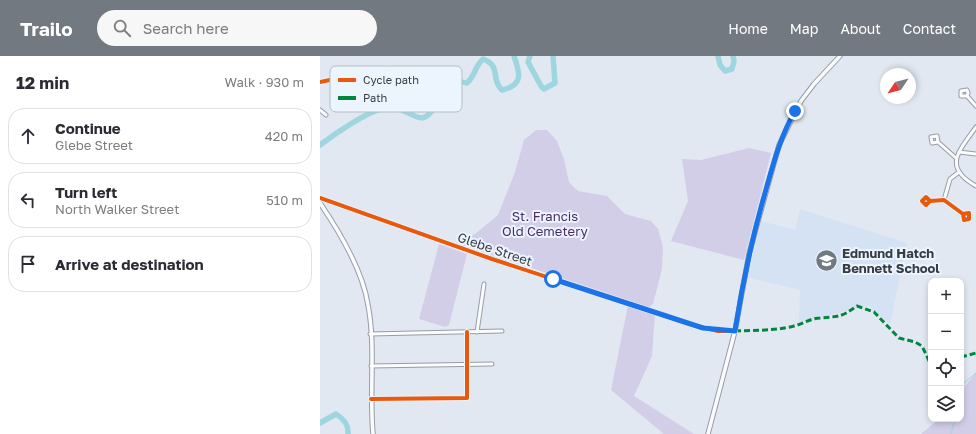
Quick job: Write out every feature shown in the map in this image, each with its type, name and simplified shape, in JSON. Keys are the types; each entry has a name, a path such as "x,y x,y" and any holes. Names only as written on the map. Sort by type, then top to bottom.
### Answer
{"main road":[{"path":"708,434 735,331 748,258 779,144 790,119 804,97 840,56"},
{"path":"320,203 344,244 363,285 369,310 373,434"}],"street":[{"path":"320,82 330,80"},
{"path":"967,96 976,106"},
{"path":"320,110 326,115"},
{"path":"956,158 976,127"},
{"path":"938,142 956,158 959,172 964,178 976,186"},
{"path":"959,152 976,154"},
{"path":"944,200 950,179 959,172"},
{"name":"Glebe Street","path":"320,198 492,259 693,325 713,330 735,331"},
{"path":"930,201 944,200 963,214"},
{"path":"477,332 484,284"},
{"path":"370,334 502,331"},
{"path":"371,399 467,398 467,332"},
{"path":"371,366 492,364"}],"shaded area":[{"name":"Edmund Hatch Bennett School","path":"800,209 907,243 890,325 870,307 866,306 799,323 800,290 747,277 761,221 795,230"}],"green space":[{"name":"St. Francis Old Cemetery","path":"536,130 547,130 557,141 564,159 569,182 578,191 607,196 625,214 651,221 658,229 663,247 662,269 653,304 649,307 456,243 475,234 498,215 515,172 524,140"},
{"path":"749,148 771,153 744,260 671,241 688,201 682,159 701,160"},
{"path":"439,244 467,254 449,325 445,327 419,319"},
{"path":"628,305 655,314 652,356 634,396 694,434 664,434 611,390"},
{"path":"976,372 976,434 921,434 935,422 964,422 964,388"}],"waterway":[{"path":"462,82 467,83 483,59 492,65 497,82 502,90 509,88 517,82 519,73 514,56"},
{"path":"530,56 528,62 544,89 555,83 553,56"},
{"path":"718,56 720,65 725,71 732,69 734,61 733,56"},
{"path":"320,145 351,124 373,112"},
{"path":"407,112 418,118 422,118 431,112"},
{"path":"964,386 964,383 976,373"},
{"path":"320,423 336,414 345,422 348,428 348,434"},
{"path":"951,434 954,422"}],"marked path":[{"path":"735,331 787,328 813,319 839,316 847,313 857,306 874,312 899,338 915,342 922,346 928,359"},
{"path":"964,356 976,353"}],"cycle path":[{"path":"320,82 330,80"},
{"path":"930,201 926,197 922,201 926,205 930,201 944,200 963,214 969,213 969,219 964,220 963,214"},
{"path":"320,198 492,259 693,325 718,331 735,331"},
{"path":"371,399 467,398 467,332"}],"place":[{"name":"Edmund Hatch Bennett School","path":"827,260"}],"route":[{"path":"553,279 703,328 718,331 735,331 742,282 772,165 779,144 795,111"}]}
